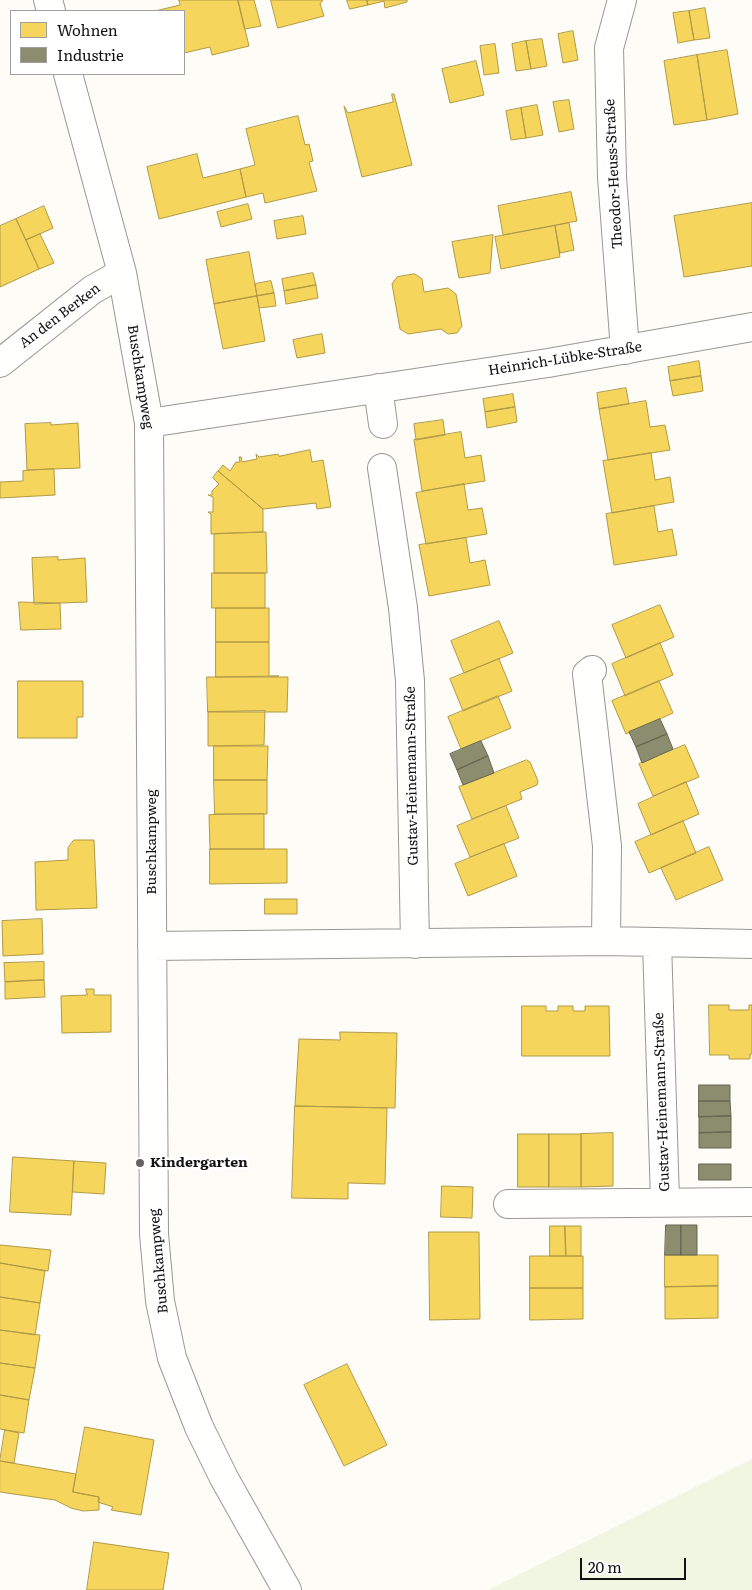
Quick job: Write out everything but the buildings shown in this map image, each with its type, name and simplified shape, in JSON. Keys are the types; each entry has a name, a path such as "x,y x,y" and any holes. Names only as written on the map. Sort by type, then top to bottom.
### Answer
{"street":[{"name":"Theodor-Heuss-Straße","path":"622,0 609,48 612,177 625,350"},
{"name":"Buschkampweg","path":"68,75 122,274 149,423 154,1234 160,1301 172,1358 199,1427 224,1478 287,1590"},
{"name":"An den Berken","path":"0,363 92,290 122,274"},
{"name":"Heinrich-Lübke-Straße","path":"149,423 548,363 752,327"},
{"path":"378,388 383,424"},
{"name":"Gustav-Heinemann-Straße","path":"382,468 404,608 410,681 415,944"},
{"path":"592,670 587,674 607,846 606,941"},
{"path":"152,946 606,941 752,944"},
{"name":"Gustav-Heinemann-Straße","path":"657,942 665,1201"},
{"name":"Gustav-Heinemann-Straße","path":"508,1204 665,1201 752,1202"}],"green space":[{"path":"752,1459 752,1590 488,1590"}],"place":[{"name":"Kindergarten","path":"140,1163"}]}
